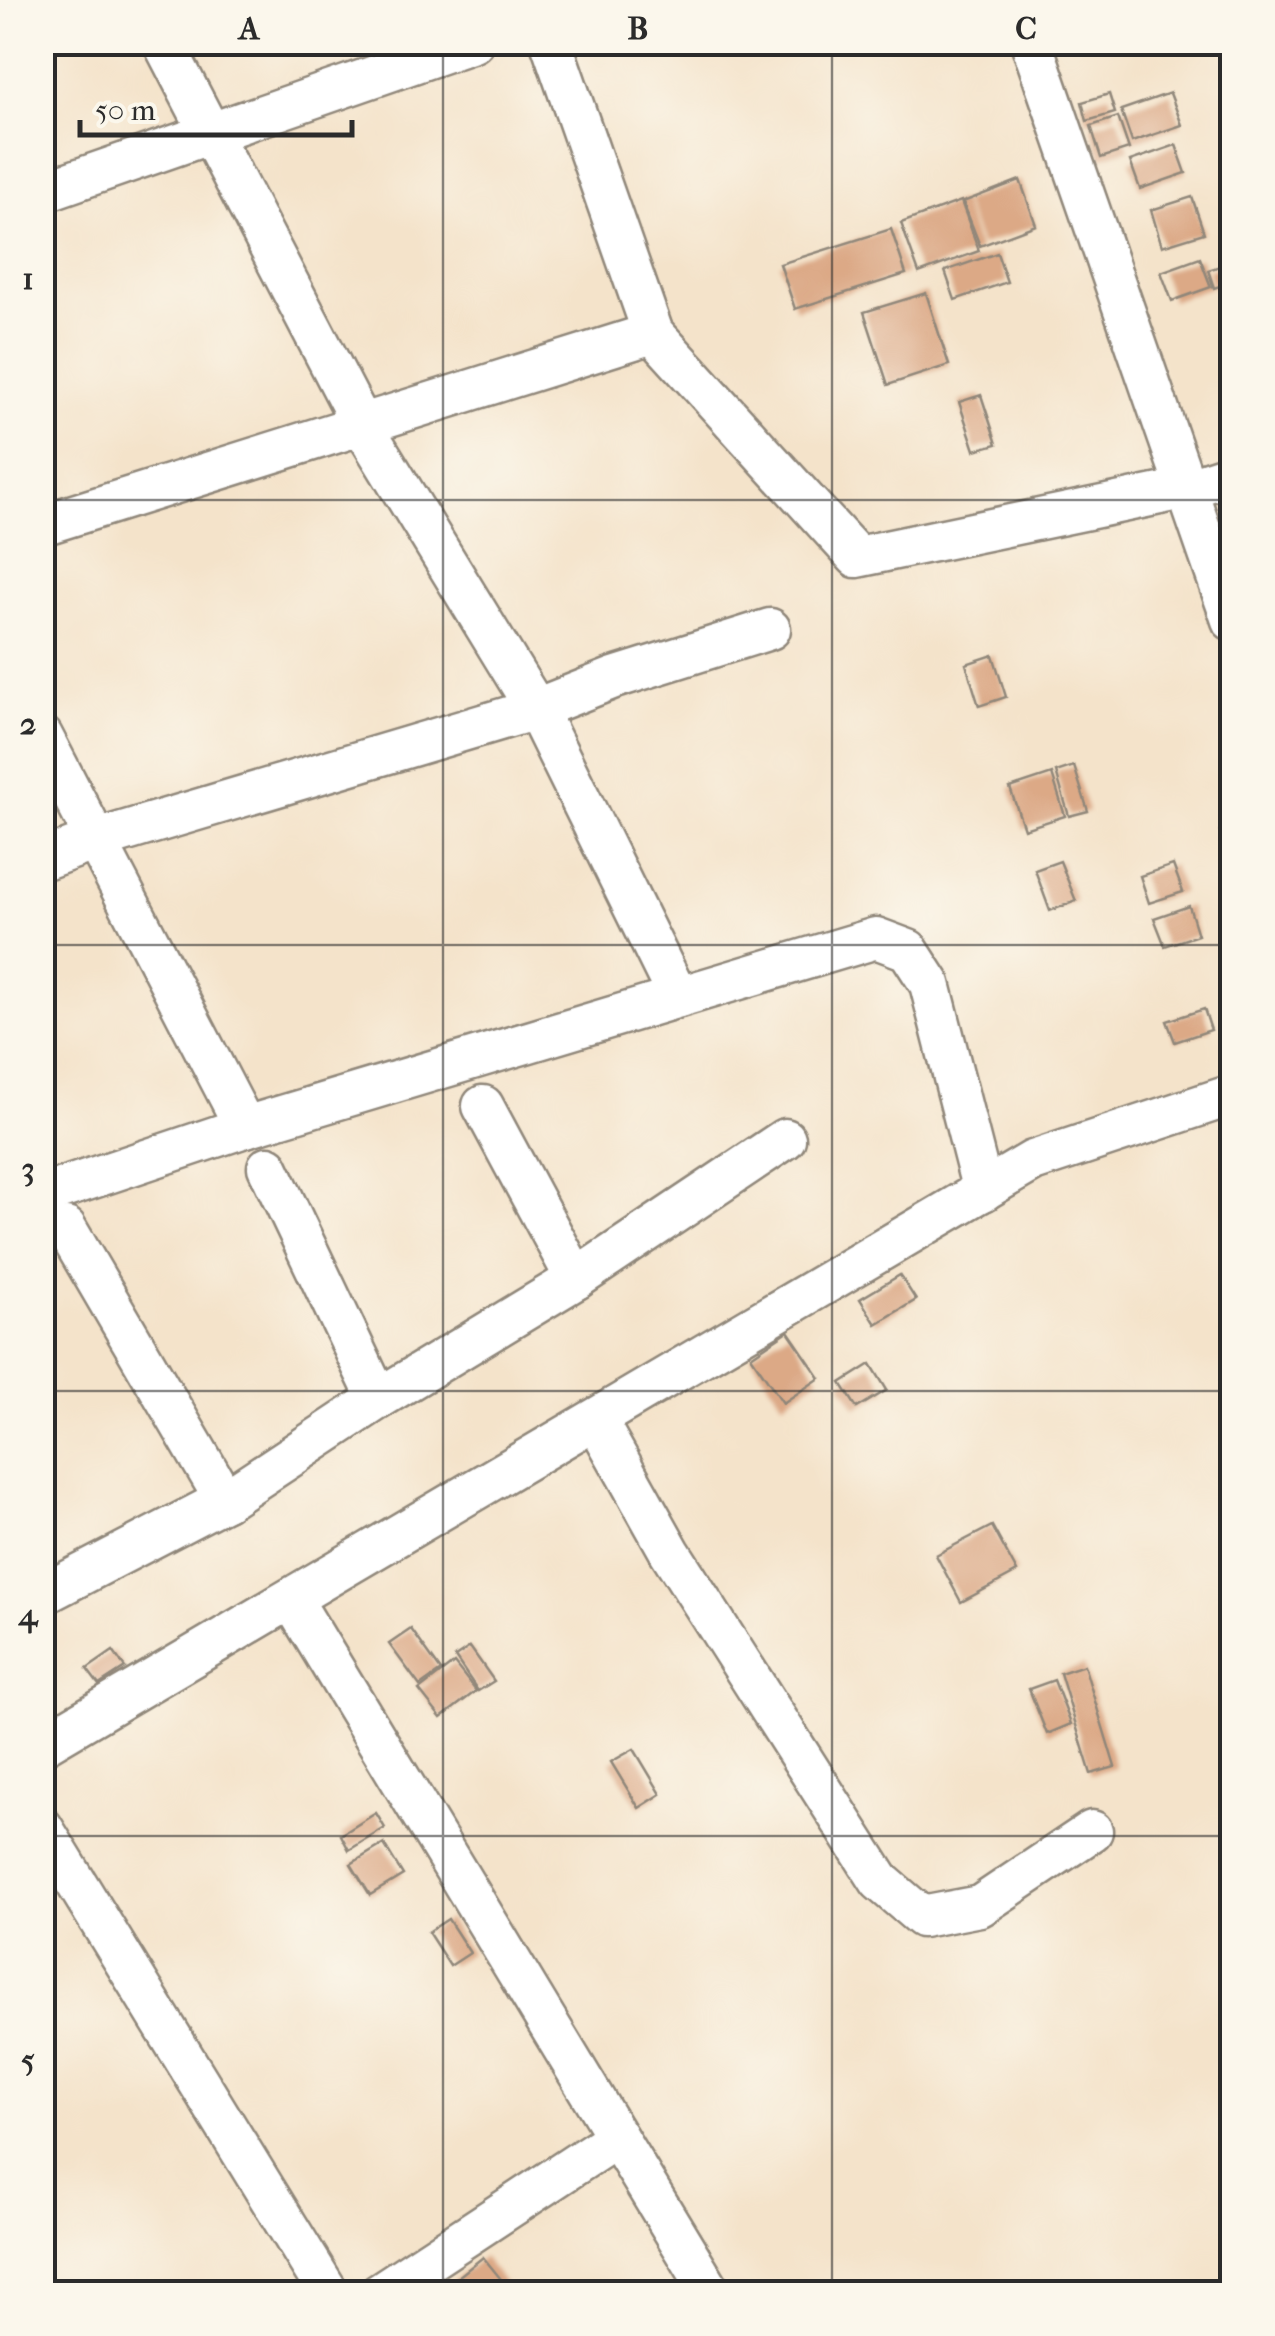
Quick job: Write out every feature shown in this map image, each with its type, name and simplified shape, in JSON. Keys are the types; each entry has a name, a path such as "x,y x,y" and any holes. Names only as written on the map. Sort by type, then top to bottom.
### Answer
{"street":[{"path":"163,42 362,423 536,709 678,997"},
{"path":"42,192 473,42"},
{"path":"550,42 653,332 858,557 1189,488 1232,474"},
{"path":"1032,42 1232,620"},
{"path":"42,525 653,332"},
{"path":"42,860 96,840 536,709 614,678 770,630"},
{"path":"42,736 245,1127"},
{"path":"42,1195 245,1127 876,938 908,950 930,984 983,1191"},
{"path":"42,1745 1032,1161 1232,1095"},
{"path":"483,1106 576,1279"},
{"path":"44,1591 225,1500 378,1399 576,1279 785,1139"},
{"path":"268,1166 378,1399"},
{"path":"66,1228 225,1500"},
{"path":"596,1420 670,1552 880,1881 922,1917 980,1906 1092,1831"},
{"path":"292,1600 712,2294"},
{"path":"42,1827 329,2294"},
{"path":"378,2294 618,2137"}],"building":[{"path":"1170,93 1182,125 1132,142 1121,110"},
{"path":"1109,94 1115,113 1087,121 1082,102"},
{"path":"1118,117 1129,149 1101,158 1091,126"},
{"path":"1176,145 1186,173 1140,189 1130,161"},
{"path":"1020,180 1036,225 980,246 963,202"},
{"path":"1192,197 1204,233 1162,246 1151,210"},
{"path":"961,201 979,251 919,273 901,223"},
{"path":"891,229 906,274 795,309 780,264"},
{"path":"997,253 1007,282 955,300 945,271"},
{"path":"1200,258 1211,287 1172,301 1161,272"},
{"path":"1232,262 1232,282 1214,288 1208,270"},
{"path":"926,293 949,365 888,385 864,312"},
{"path":"981,395 997,444 975,450 959,402"},
{"path":"993,655 1006,697 979,706 966,664"},
{"path":"1074,766 1088,811 1069,816 1056,772"},
{"path":"1052,774 1065,816 1024,829 1010,788"},
{"path":"1232,828 1232,846 1225,848 1220,831"},
{"path":"1060,861 1076,901 1050,911 1035,870"},
{"path":"1173,865 1183,892 1149,903 1140,876"},
{"path":"1189,906 1198,935 1165,946 1154,918"},
{"path":"1204,1009 1211,1030 1175,1042 1167,1021"},
{"path":"900,1275 916,1300 876,1324 860,1299"},
{"path":"788,1331 820,1378 783,1403 751,1356"},
{"path":"871,1364 887,1390 857,1408 841,1383"},
{"path":"992,1526 1017,1572 961,1602 936,1555"},
{"path":"411,1629 441,1671 420,1686 389,1644"},
{"path":"470,1647 494,1681 478,1691 455,1657"},
{"path":"113,1651 125,1668 99,1685 87,1669"},
{"path":"454,1663 476,1691 441,1718 419,1690"},
{"path":"1084,1665 1115,1767 1091,1774 1060,1673"},
{"path":"1054,1680 1071,1724 1047,1734 1029,1689"},
{"path":"634,1749 661,1794 639,1808 611,1762"},
{"path":"376,1813 385,1828 349,1850 341,1835"},
{"path":"384,1844 403,1875 370,1895 351,1864"},
{"path":"448,1919 470,1953 450,1966 428,1932"},
{"path":"483,2257 513,2294 437,2294"}]}
